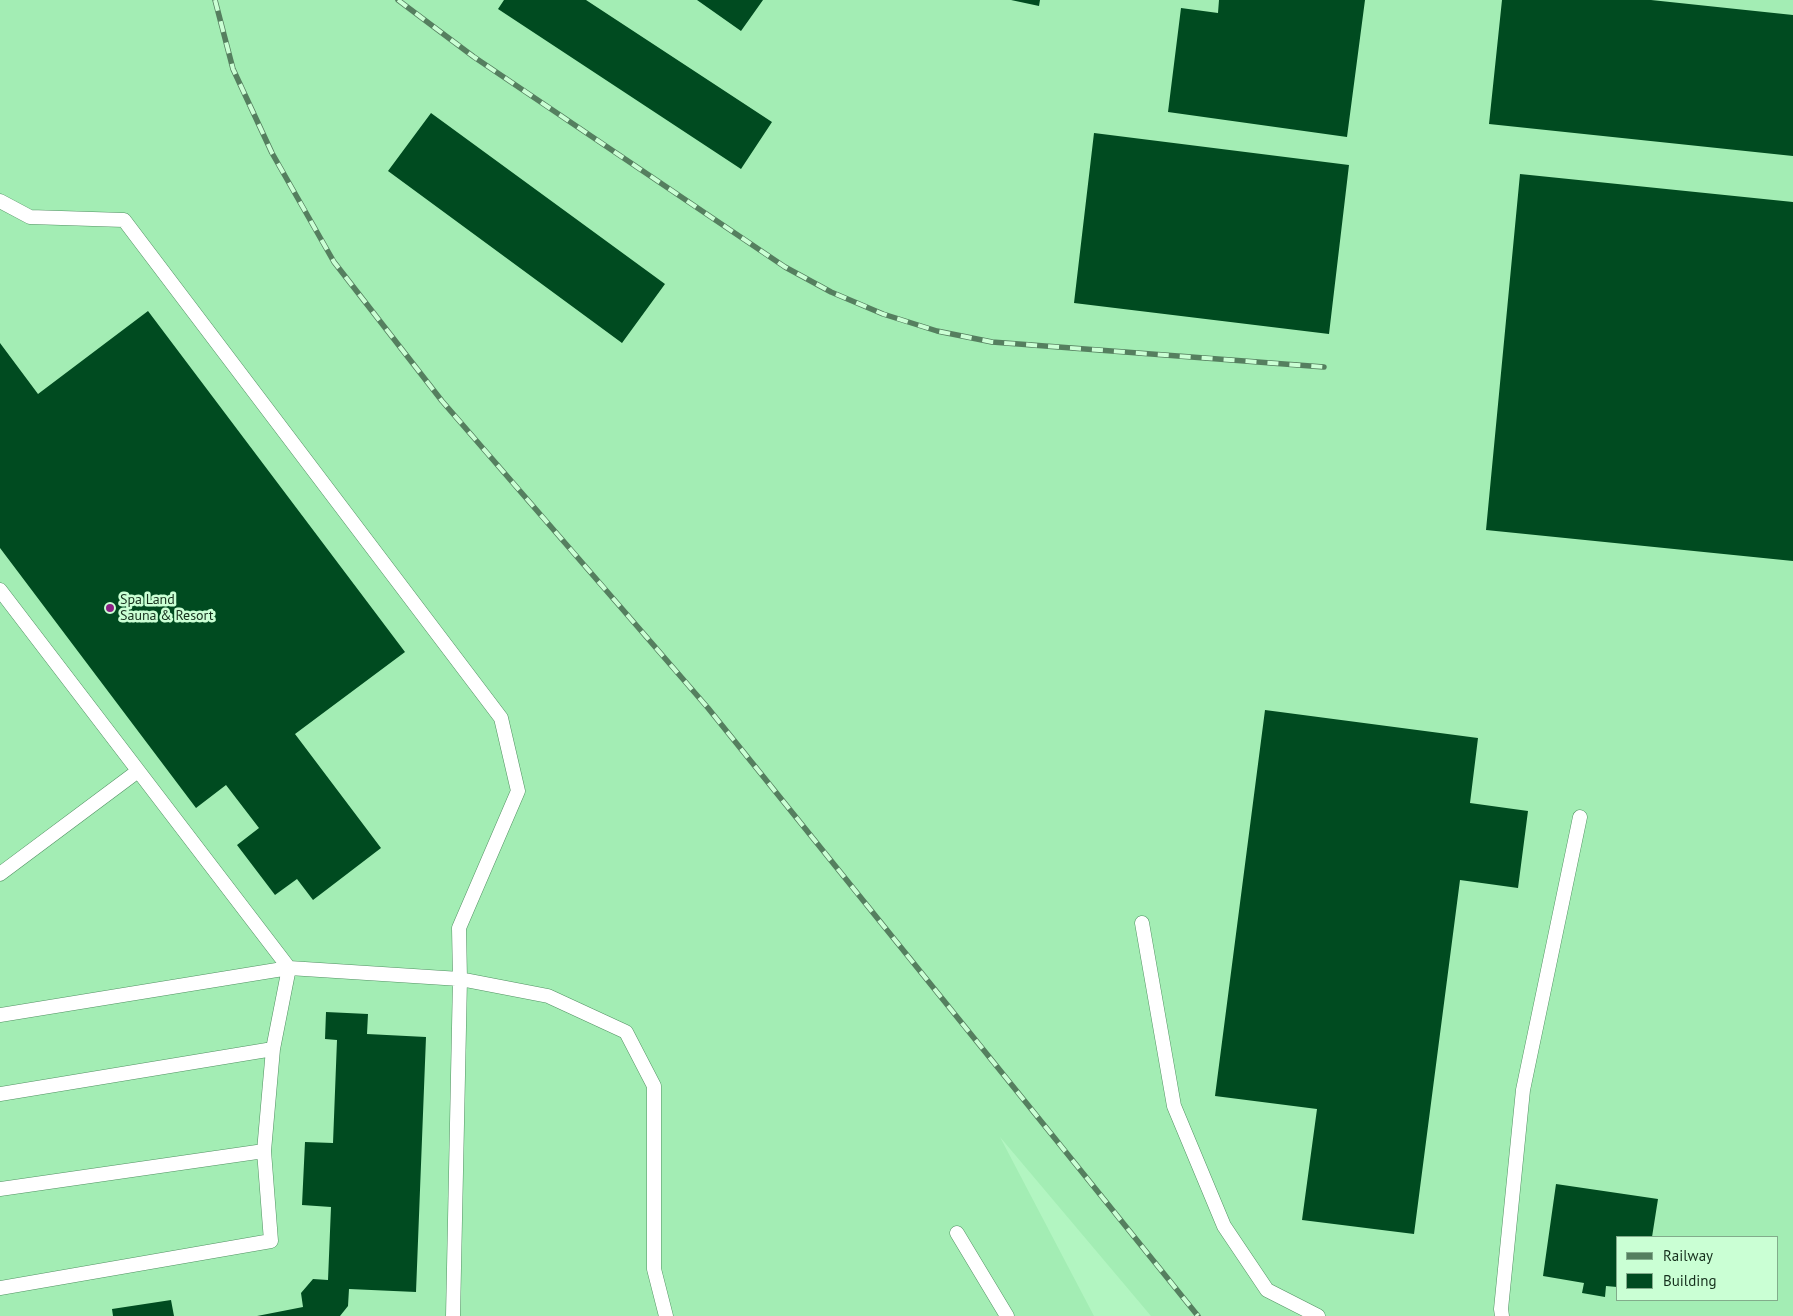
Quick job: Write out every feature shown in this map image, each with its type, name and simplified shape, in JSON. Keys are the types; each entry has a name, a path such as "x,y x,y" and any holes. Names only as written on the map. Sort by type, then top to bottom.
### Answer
{"lane":[{"path":"0,201 30,217 124,220 501,718 518,791 459,928 460,979 453,1316"},
{"path":"0,590 289,968 274,1049 264,1152 271,1241 0,1288"},
{"path":"0,874 138,771"},
{"path":"1502,1316 1502,1299 1523,1090 1580,817"},
{"path":"1142,923 1174,1106 1224,1226 1267,1290 1318,1316"},
{"path":"0,1015 289,968 460,979 548,996 626,1032 654,1086 654,1268 666,1316"},
{"path":"0,1094 274,1049"},
{"path":"0,1189 264,1152"},
{"path":"957,1233 1008,1316"}],"shaded area":[{"path":"0,0 1793,0 1793,1316 1151,1316 1000,1137 1094,1316 0,1316"}],"building":[{"path":"504,0 586,0 772,122 741,169 498,9"},
{"path":"697,0 763,0 741,31"},
{"path":"1011,0 1040,0 1039,6"},
{"path":"1219,0 1365,0 1347,137 1168,112 1181,8 1218,13"},
{"path":"1502,0 1651,0 1793,15 1793,156 1489,124"},
{"path":"431,113 665,284 622,343 388,171"},
{"path":"1094,133 1349,165 1329,334 1074,303"},
{"path":"1520,174 1793,202 1793,561 1486,530"},
{"path":"148,311 405,652 295,734 381,848 313,900 297,879 275,895 237,845 259,828 226,785 196,808 0,548 0,343 38,394"},
{"path":"1265,710 1478,738 1470,803 1528,811 1518,888 1460,880 1414,1234 1302,1220 1317,1109 1215,1096"},
{"path":"326,1012 368,1014 367,1034 426,1037 416,1292 349,1289 348,1306 340,1316 257,1316 303,1307 301,1293 313,1279 328,1280 331,1207 302,1205 305,1142 333,1143 337,1040 325,1039"},
{"path":"1556,1184 1658,1199 1652,1236 1616,1236 1616,1287 1606,1286 1605,1297 1582,1293 1584,1283 1543,1276"},
{"path":"171,1300 174,1316 113,1316 112,1309"}],"railway":[{"path":"215,0 233,69 272,153 334,262 442,401 708,708 1198,1316"},
{"path":"398,0 474,57 785,267 831,292 883,314 937,331 992,342 1324,367"}],"place":[{"name":"Spa Land Sauna & Resort","path":"110,608"}]}
